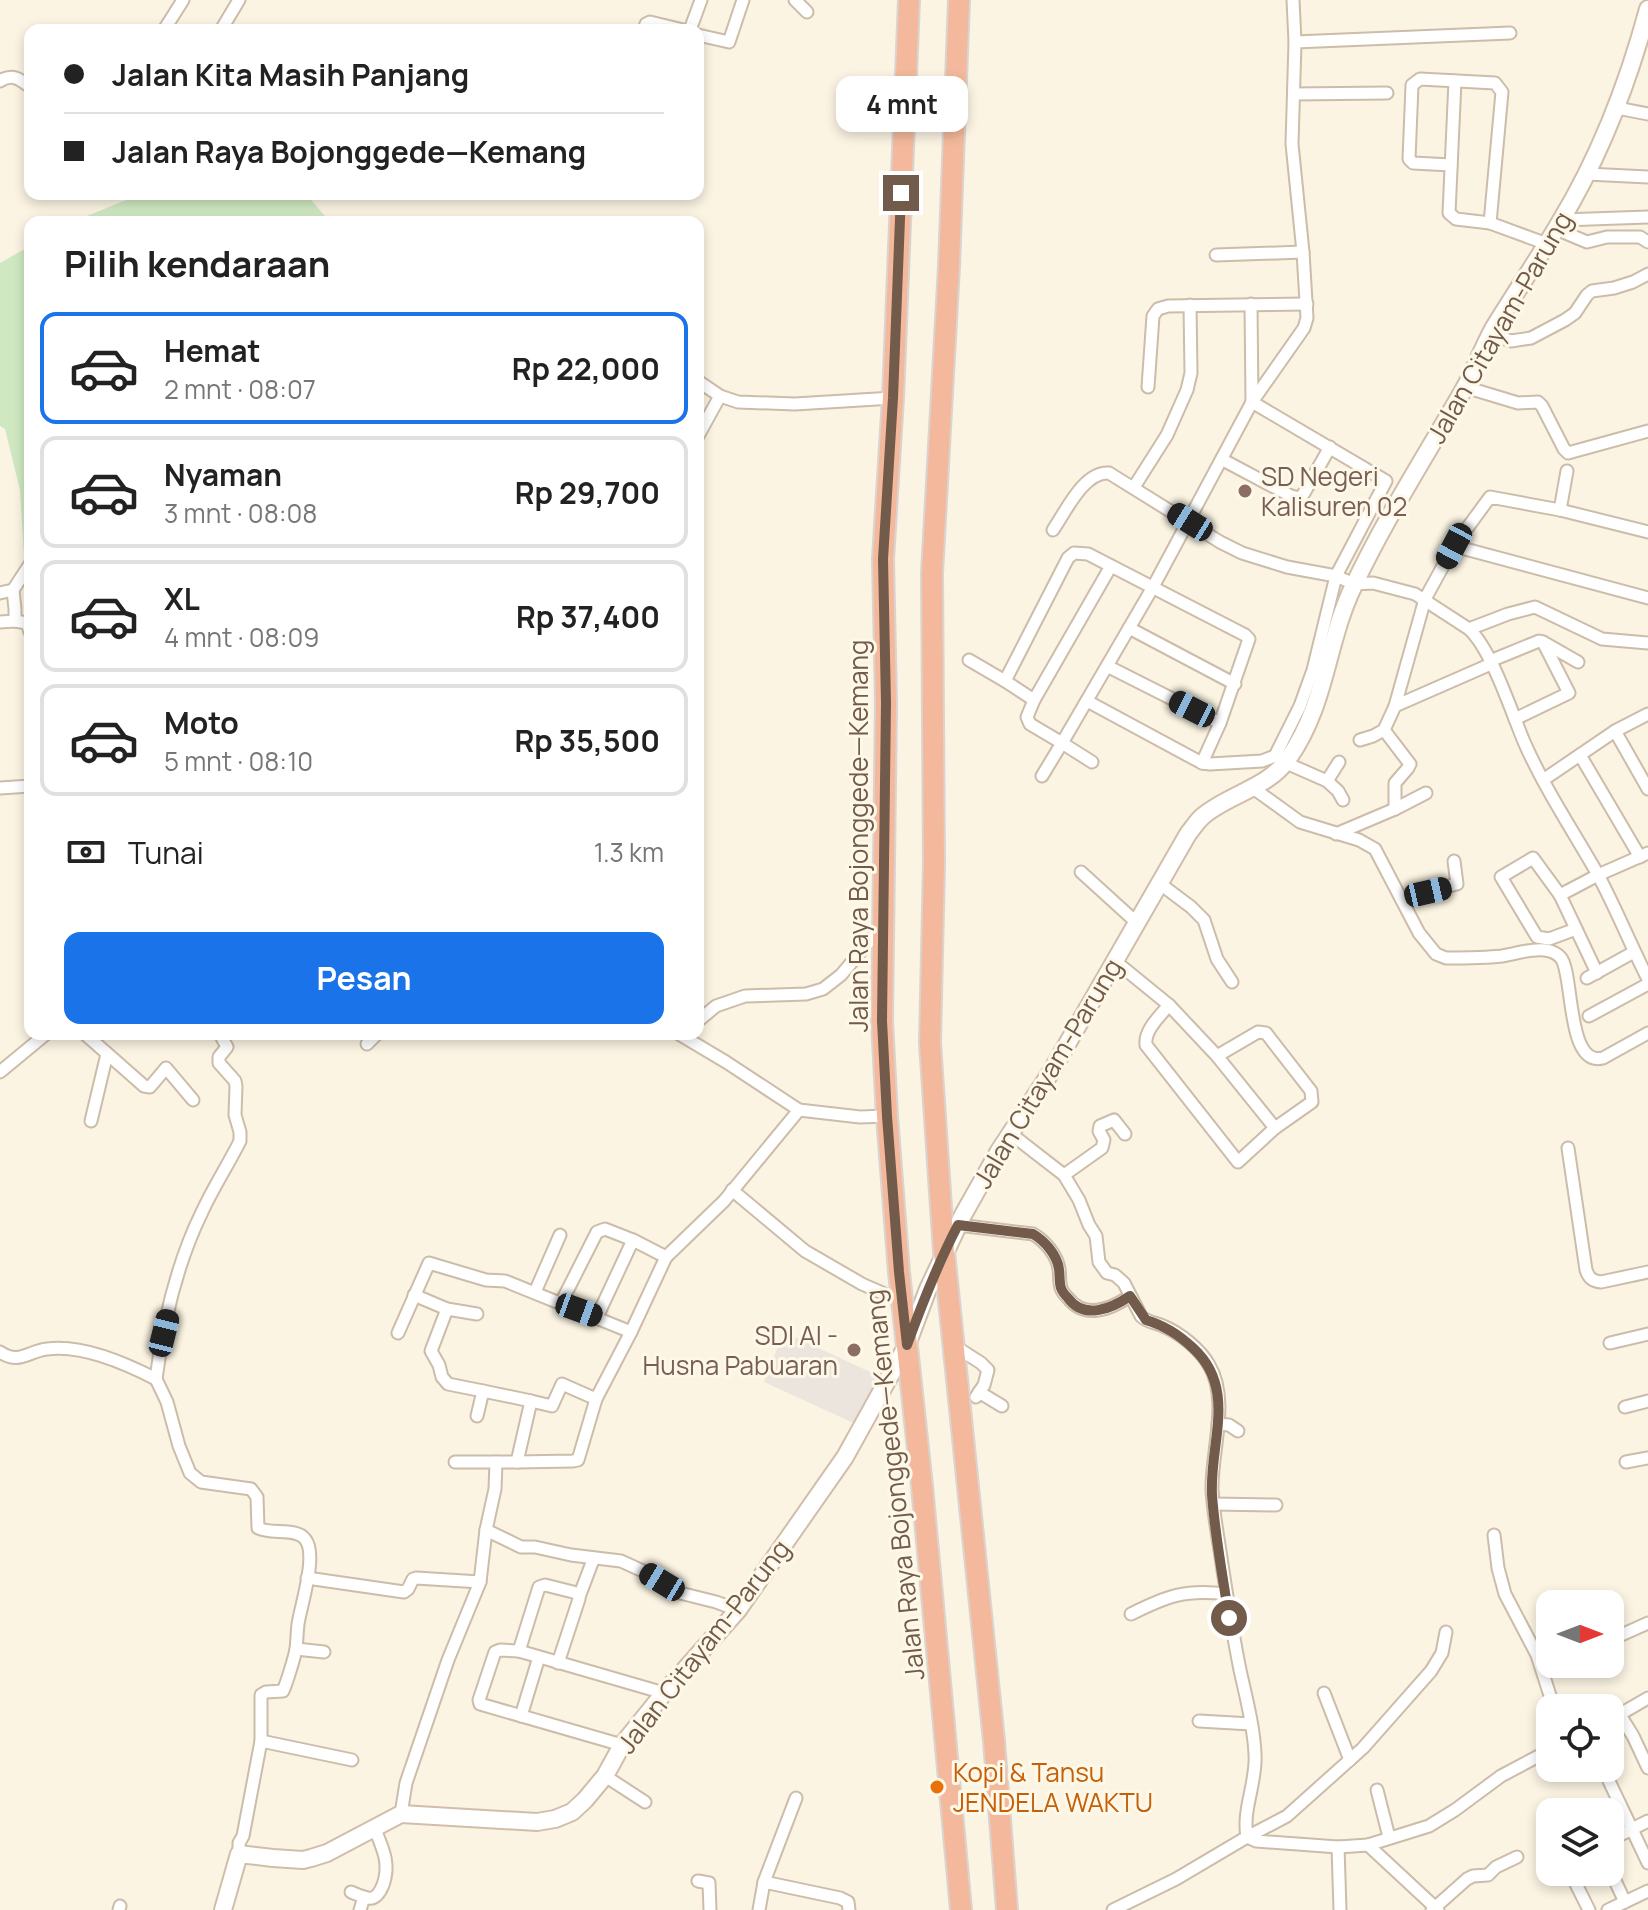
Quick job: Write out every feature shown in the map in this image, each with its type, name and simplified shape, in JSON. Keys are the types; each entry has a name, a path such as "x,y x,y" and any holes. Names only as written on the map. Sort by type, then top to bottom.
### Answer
{"highway":[{"name":"Jalan Raya Bojonggede—Kemang","path":"909,0 893,398 883,559 886,703 882,1021 903,1302 961,1910"},
{"path":"959,0 949,266 932,573 934,864 930,1043 944,1252 994,1741 1007,1910"}],"main road":[{"name":"Jalan Citayam-Parung","path":"239,1854 303,1860 327,1853 401,1814 525,1822 546,1821 572,1812 605,1776 622,1745 664,1693 738,1610 845,1457 907,1345 958,1225 1010,1133 1051,1072 1188,834 1202,817 1279,771 1297,746 1317,704 1339,617 1354,584 1412,476 1465,387 1490,334 1587,174 1617,108 1645,31 1648,9"},
{"path":"223,1910 239,1854"}],"street":[{"path":"168,24 183,0"},
{"path":"225,24 239,0"},
{"path":"692,24 701,0"},
{"path":"704,37 726,43 729,41 743,0"},
{"path":"795,0 807,12"},
{"path":"1042,776 1190,522 1252,402 1304,328 1307,304 1292,144 1293,0"},
{"path":"1295,42 1510,33"},
{"path":"0,81 15,77 24,83"},
{"path":"1451,165 1413,163 1409,159 1413,82 1420,79 1491,82 1499,86 1502,92 1490,223"},
{"path":"1455,81 1450,216 1555,231 1587,242 1607,237 1640,237 1648,242"},
{"path":"1294,94 1387,93"},
{"path":"1617,108 1648,114"},
{"path":"1587,174 1648,177"},
{"path":"1555,231 1648,217"},
{"path":"1216,255 1303,252"},
{"path":"1490,334 1511,341 1531,338 1575,313 1592,291 1614,288 1648,274"},
{"path":"1251,304 1252,402"},
{"path":"1148,387 1155,312 1168,306 1307,304"},
{"path":"1134,487 1167,435 1187,390 1191,373 1190,305"},
{"path":"704,385 720,396 738,402 773,404 893,398"},
{"path":"1465,387 1518,403 1534,401 1540,404 1568,453 1648,431"},
{"path":"704,425 720,396"},
{"path":"1087,701 1202,763 1262,761 1275,756 1300,706 1313,670 1336,576 1387,482 1252,402"},
{"path":"1223,460 1300,498 1330,447"},
{"path":"1560,510 1567,471"},
{"path":"1053,530 1087,479 1109,473 1220,542 1254,558 1336,576 1354,584 1373,583 1415,594 1469,629 1491,662 1543,780 1598,875 1647,975 1589,1016"},
{"path":"1360,740 1384,730 1395,706 1425,599 1454,546 1490,497 1560,510 1648,532"},
{"path":"1454,546 1648,598"},
{"path":"1005,681 1068,558 1074,553 1084,553 1248,637 1235,684 1202,763"},
{"path":"1092,762 1028,722 1027,717 1111,566"},
{"path":"15,621 13,590 24,573"},
{"path":"0,593 13,590"},
{"path":"1469,629 1535,607 1602,639 1648,643"},
{"path":"0,622 24,622"},
{"path":"1129,628 1235,684"},
{"path":"1395,706 1539,641 1578,662"},
{"path":"1515,719 1569,693 1543,642"},
{"path":"969,660 1034,700"},
{"path":"1107,666 1220,723"},
{"path":"1543,780 1615,731 1648,714"},
{"path":"1384,730 1410,764 1395,783 1395,809"},
{"path":"1615,731 1648,789"},
{"path":"1560,895 1644,855 1580,755"},
{"path":"1327,781 1339,762"},
{"path":"1286,763 1327,781 1343,800"},
{"path":"0,788 24,786"},
{"path":"1253,788 1300,822 1359,840 1375,849 1419,933 1432,951 1442,957 1503,956 1540,950 1558,954 1565,964 1573,1019 1582,1046 1591,1058 1603,1058 1648,1033"},
{"path":"1336,834 1426,793"},
{"path":"1576,929 1549,939 1537,937 1501,877 1534,859 1560,895 1576,929 1592,976 1634,952"},
{"path":"1401,898 1457,884 1454,861"},
{"path":"1081,872 1136,922"},
{"path":"1159,883 1204,920 1217,959 1232,982"},
{"path":"704,1016 716,1006 745,996 806,994 823,989 837,980 884,924"},
{"path":"1115,961 1169,1005 1217,1056 1275,1128"},
{"path":"1169,1005 1146,1033 1146,1045 1236,1162 1275,1128 1312,1102 1313,1097 1269,1034 1258,1032 1217,1056"},
{"path":"0,1072 39,1040"},
{"path":"92,1040 144,1086 150,1087 166,1068 193,1100"},
{"path":"223,1040 227,1047 219,1057 219,1063 235,1081 235,1115 240,1141 191,1239 166,1323 156,1379 167,1402 190,1473 201,1482 254,1490 258,1528 265,1532 296,1533 307,1541 309,1550 296,1649 284,1689 261,1695 261,1741 239,1854"},
{"path":"367,1044 371,1040"},
{"path":"692,1040 799,1110 845,1116 887,1116"},
{"path":"91,1121 107,1054"},
{"path":"455,1462 578,1460 596,1399 666,1257 732,1190 799,1110"},
{"path":"1064,1175 1102,1148 1100,1126 1114,1120 1125,1134"},
{"path":"1010,1133 1064,1175 1096,1236 1099,1262 1107,1273 1119,1277 1124,1283 1146,1320 1173,1331 1204,1357 1210,1366 1216,1384 1218,1424 1212,1482 1214,1504 1226,1594 1254,1742 1255,1769 1246,1811 1247,1837"},
{"path":"1568,1148 1589,1277 1601,1282 1648,1272"},
{"path":"732,1190 816,1258 862,1284 903,1302"},
{"path":"958,1225 1033,1234 1056,1258 1061,1291 1074,1306 1096,1311 1117,1305 1130,1296"},
{"path":"561,1303 597,1232 605,1229 666,1257"},
{"path":"535,1292 560,1235"},
{"path":"597,1317 633,1240"},
{"path":"398,1333 429,1263 486,1280 505,1281 631,1332"},
{"path":"414,1295 447,1309 477,1314"},
{"path":"447,1309 431,1351 448,1384 552,1406 562,1384 596,1399"},
{"path":"1610,1343 1648,1334"},
{"path":"953,1345 988,1370 978,1394 1002,1406"},
{"path":"0,1352 16,1358 47,1349 68,1350 110,1358 156,1379"},
{"path":"477,1416 483,1391"},
{"path":"517,1462 531,1401"},
{"path":"1625,1407 1648,1401"},
{"path":"1218,1424 1229,1425 1238,1431"},
{"path":"1626,1462 1648,1458"},
{"path":"401,1814 406,1783 448,1660 480,1582 495,1489 496,1462"},
{"path":"1214,1504 1276,1505"},
{"path":"486,1530 521,1547 621,1561 676,1592 738,1610"},
{"path":"1494,1535 1505,1594 1537,1655 1550,1694"},
{"path":"558,1663 593,1560"},
{"path":"307,1578 404,1592 416,1578 480,1582"},
{"path":"519,1651 539,1587 545,1585 573,1592 579,1597"},
{"path":"1131,1614 1161,1599 1187,1592 1226,1594"},
{"path":"1624,1634 1648,1623"},
{"path":"1113,1910 1176,1879 1287,1816 1350,1760 1401,1706 1442,1653 1446,1632"},
{"path":"296,1649 324,1652"},
{"path":"622,1745 480,1704 495,1652 519,1651 664,1693"},
{"path":"521,1716 539,1657"},
{"path":"1324,1693 1350,1760"},
{"path":"1624,1713 1648,1698"},
{"path":"1199,1721 1251,1724"},
{"path":"1624,1730 1648,1768"},
{"path":"261,1741 352,1760"},
{"path":"1247,1837 1256,1841 1338,1847 1368,1845 1429,1826 1501,1776 1536,1757"},
{"path":"605,1776 645,1802"},
{"path":"1609,1782 1648,1863"},
{"path":"1377,1790 1389,1837"},
{"path":"759,1910 764,1882 796,1798"},
{"path":"1624,1832 1648,1821"},
{"path":"351,1892 369,1899 378,1895 387,1870 386,1856 374,1827"},
{"path":"1368,1845 1435,1909 1467,1879 1488,1875 1496,1867 1517,1857"},
{"path":"1338,1847 1340,1910"},
{"path":"698,1881 709,1883 710,1910"},
{"path":"764,1882 840,1898 848,1902 849,1910"},
{"path":"1577,1886 1589,1910"},
{"path":"1618,1886 1625,1902"},
{"path":"1608,1910 1648,1891"},
{"path":"360,1910 364,1897"}],"shaded area":[{"path":"784,1332 883,1378 860,1426 764,1382"}],"green space":[{"path":"126,200 311,200 325,216 87,216"},
{"path":"24,249 24,555 20,490 5,429 0,426 0,263"}],"place":[{"name":"SD Negeri Kalisuren 02","path":"1245,491"},
{"name":"SDI Al - Husna Pabuaran","path":"854,1350"},
{"name":"Kopi & Tansu JENDELA WAKTU","path":"937,1787"}],"route":[{"path":"901,193 883,559 886,703 882,1021 907,1345 928,1289 958,1225 1033,1234 1056,1258 1061,1291 1074,1306 1096,1311 1117,1305 1130,1296 1146,1320 1184,1339 1204,1357 1216,1384 1218,1424 1212,1495 1229,1618"}]}
